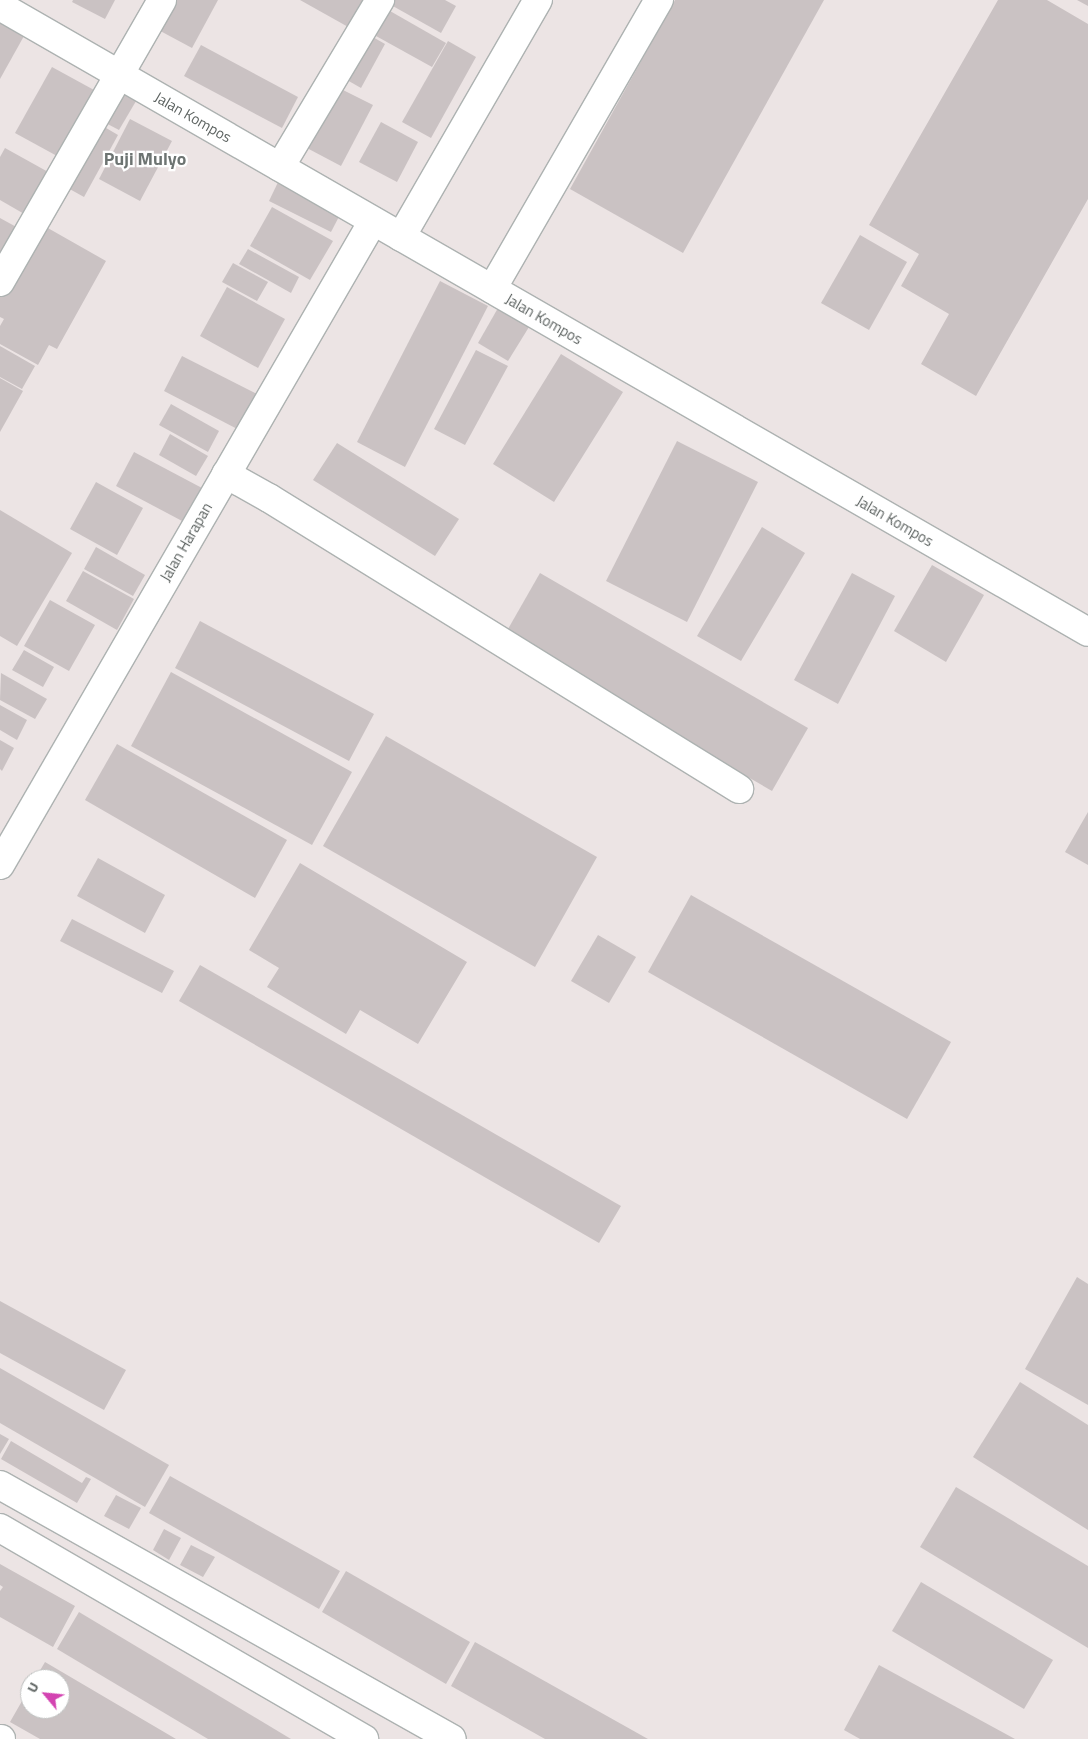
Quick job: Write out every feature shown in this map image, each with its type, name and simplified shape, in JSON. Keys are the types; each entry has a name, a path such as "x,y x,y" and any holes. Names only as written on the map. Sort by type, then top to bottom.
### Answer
{"street":[{"path":"0,282 162,0"},
{"path":"280,167 380,0"},
{"path":"401,237 538,0"},
{"path":"492,289 659,0"},
{"name":"Jalan Kompos","path":"0,6 1088,632"},
{"name":"Jalan Harapan","path":"0,864 373,220"},
{"path":"226,474 269,498 739,789"},
{"path":"0,1485 452,1739"},
{"path":"0,1528 364,1739"},
{"path":"148,1614 164,1576"}],"building":[{"path":"73,0 115,0 105,19 72,2"},
{"path":"166,0 218,0 192,48 151,26"},
{"path":"300,0 366,0 350,28"},
{"path":"394,0 445,0 456,6 441,33 391,5"},
{"path":"675,0 824,0 683,253 570,189"},
{"path":"998,0 1047,0 1088,24 1088,199 976,396 921,364 949,314 901,286 919,254 869,225"},
{"path":"1077,0 1088,0 1088,6"},
{"path":"390,11 446,43 432,67 376,36"},
{"path":"0,22 24,36 0,79"},
{"path":"364,32 385,44 361,88 340,76"},
{"path":"448,41 476,57 431,138 402,122"},
{"path":"201,45 298,97 282,128 184,76"},
{"path":"52,67 105,96 68,162 15,133"},
{"path":"119,85 139,96 119,130 100,120"},
{"path":"337,87 373,105 341,166 305,147"},
{"path":"130,119 172,141 140,201 99,179"},
{"path":"381,122 418,142 397,182 359,162"},
{"path":"101,125 118,135 84,197 66,187"},
{"path":"5,148 50,173 26,215 0,200 0,157"},
{"path":"281,176 344,207 331,232 269,201"},
{"path":"272,207 333,241 310,280 250,246"},
{"path":"0,218 20,229 0,259"},
{"path":"39,223 106,261 57,349 49,345 38,365 0,344 0,326 4,319 0,317 0,292"},
{"path":"860,235 907,262 869,330 821,303"},
{"path":"248,249 299,277 291,293 239,264"},
{"path":"233,263 268,282 257,301 222,282"},
{"path":"440,281 488,306 405,467 357,442"},
{"path":"227,287 285,319 258,368 200,336"},
{"path":"498,308 529,327 508,361 478,343"},
{"path":"0,346 35,366 22,389 0,377"},
{"path":"476,350 508,366 465,445 434,429"},
{"path":"561,354 623,392 554,502 493,464"},
{"path":"182,356 263,397 245,433 164,391"},
{"path":"0,378 23,391 0,432"},
{"path":"171,404 219,431 208,452 159,425"},
{"path":"170,434 208,456 196,476 159,455"},
{"path":"677,441 758,482 687,622 606,581"},
{"path":"337,443 459,519 435,556 313,480"},
{"path":"134,452 202,488 184,522 116,486"},
{"path":"96,482 143,508 117,555 70,529"},
{"path":"0,510 72,553 17,646 0,636"},
{"path":"762,527 805,553 741,661 697,636"},
{"path":"96,547 145,575 133,596 84,569"},
{"path":"932,565 984,595 946,662 894,631"},
{"path":"83,571 134,599 117,630 66,601"},
{"path":"540,573 808,728 772,791 504,636"},
{"path":"852,573 895,596 838,704 794,680"},
{"path":"50,600 95,625 69,671 24,646"},
{"path":"200,621 374,714 349,761 175,668"},
{"path":"24,650 54,667 43,687 12,670"},
{"path":"171,672 352,772 312,845 131,746"},
{"path":"1,673 47,699 35,719 0,700"},
{"path":"0,705 27,720 17,740 0,730"},
{"path":"386,736 597,857 535,967 323,846"},
{"path":"0,740 14,748 2,771 0,769"},
{"path":"117,744 287,840 255,898 85,800"},
{"path":"1088,812 1088,865 1065,852"},
{"path":"98,858 165,895 145,933 77,896"},
{"path":"300,863 467,962 418,1044 360,1010 346,1034 267,987 279,968 249,950"},
{"path":"691,895 951,1042 907,1119 648,972"},
{"path":"72,919 174,971 162,993 60,941"},
{"path":"598,935 636,957 609,1003 571,981"},
{"path":"200,965 621,1206 599,1243 179,1001"},
{"path":"1077,1277 1088,1284 1088,1405 1025,1369"},
{"path":"0,1301 126,1370 104,1410 0,1353"},
{"path":"0,1368 169,1465 145,1507 0,1423"},
{"path":"1020,1382 1088,1425 1088,1530 973,1457"},
{"path":"0,1434 9,1439 0,1454"},
{"path":"11,1441 82,1483 86,1477 91,1479 77,1503 1,1459"},
{"path":"170,1476 340,1571 319,1609 149,1513"},
{"path":"956,1487 1088,1566 1088,1648 920,1547"},
{"path":"116,1495 141,1508 129,1529 104,1516"},
{"path":"164,1529 181,1538 169,1560 153,1550"},
{"path":"191,1545 215,1557 203,1577 180,1565"},
{"path":"0,1564 75,1606 53,1647 0,1617 0,1591 3,1587 0,1585"},
{"path":"346,1571 470,1642 446,1684 322,1612"},
{"path":"921,1582 1053,1660 1024,1709 892,1631"},
{"path":"79,1612 291,1739 208,1739 57,1649"},
{"path":"475,1642 648,1739 545,1739 451,1686"},
{"path":"45,1662 57,1669 41,1669"},
{"path":"879,1665 1015,1739 860,1739 844,1730"},
{"path":"70,1677 176,1739 40,1739 10,1722 20,1704 20,1719 70,1719"}],"district":[{"name":"Puji Mulyo","path":"145,159"}]}
